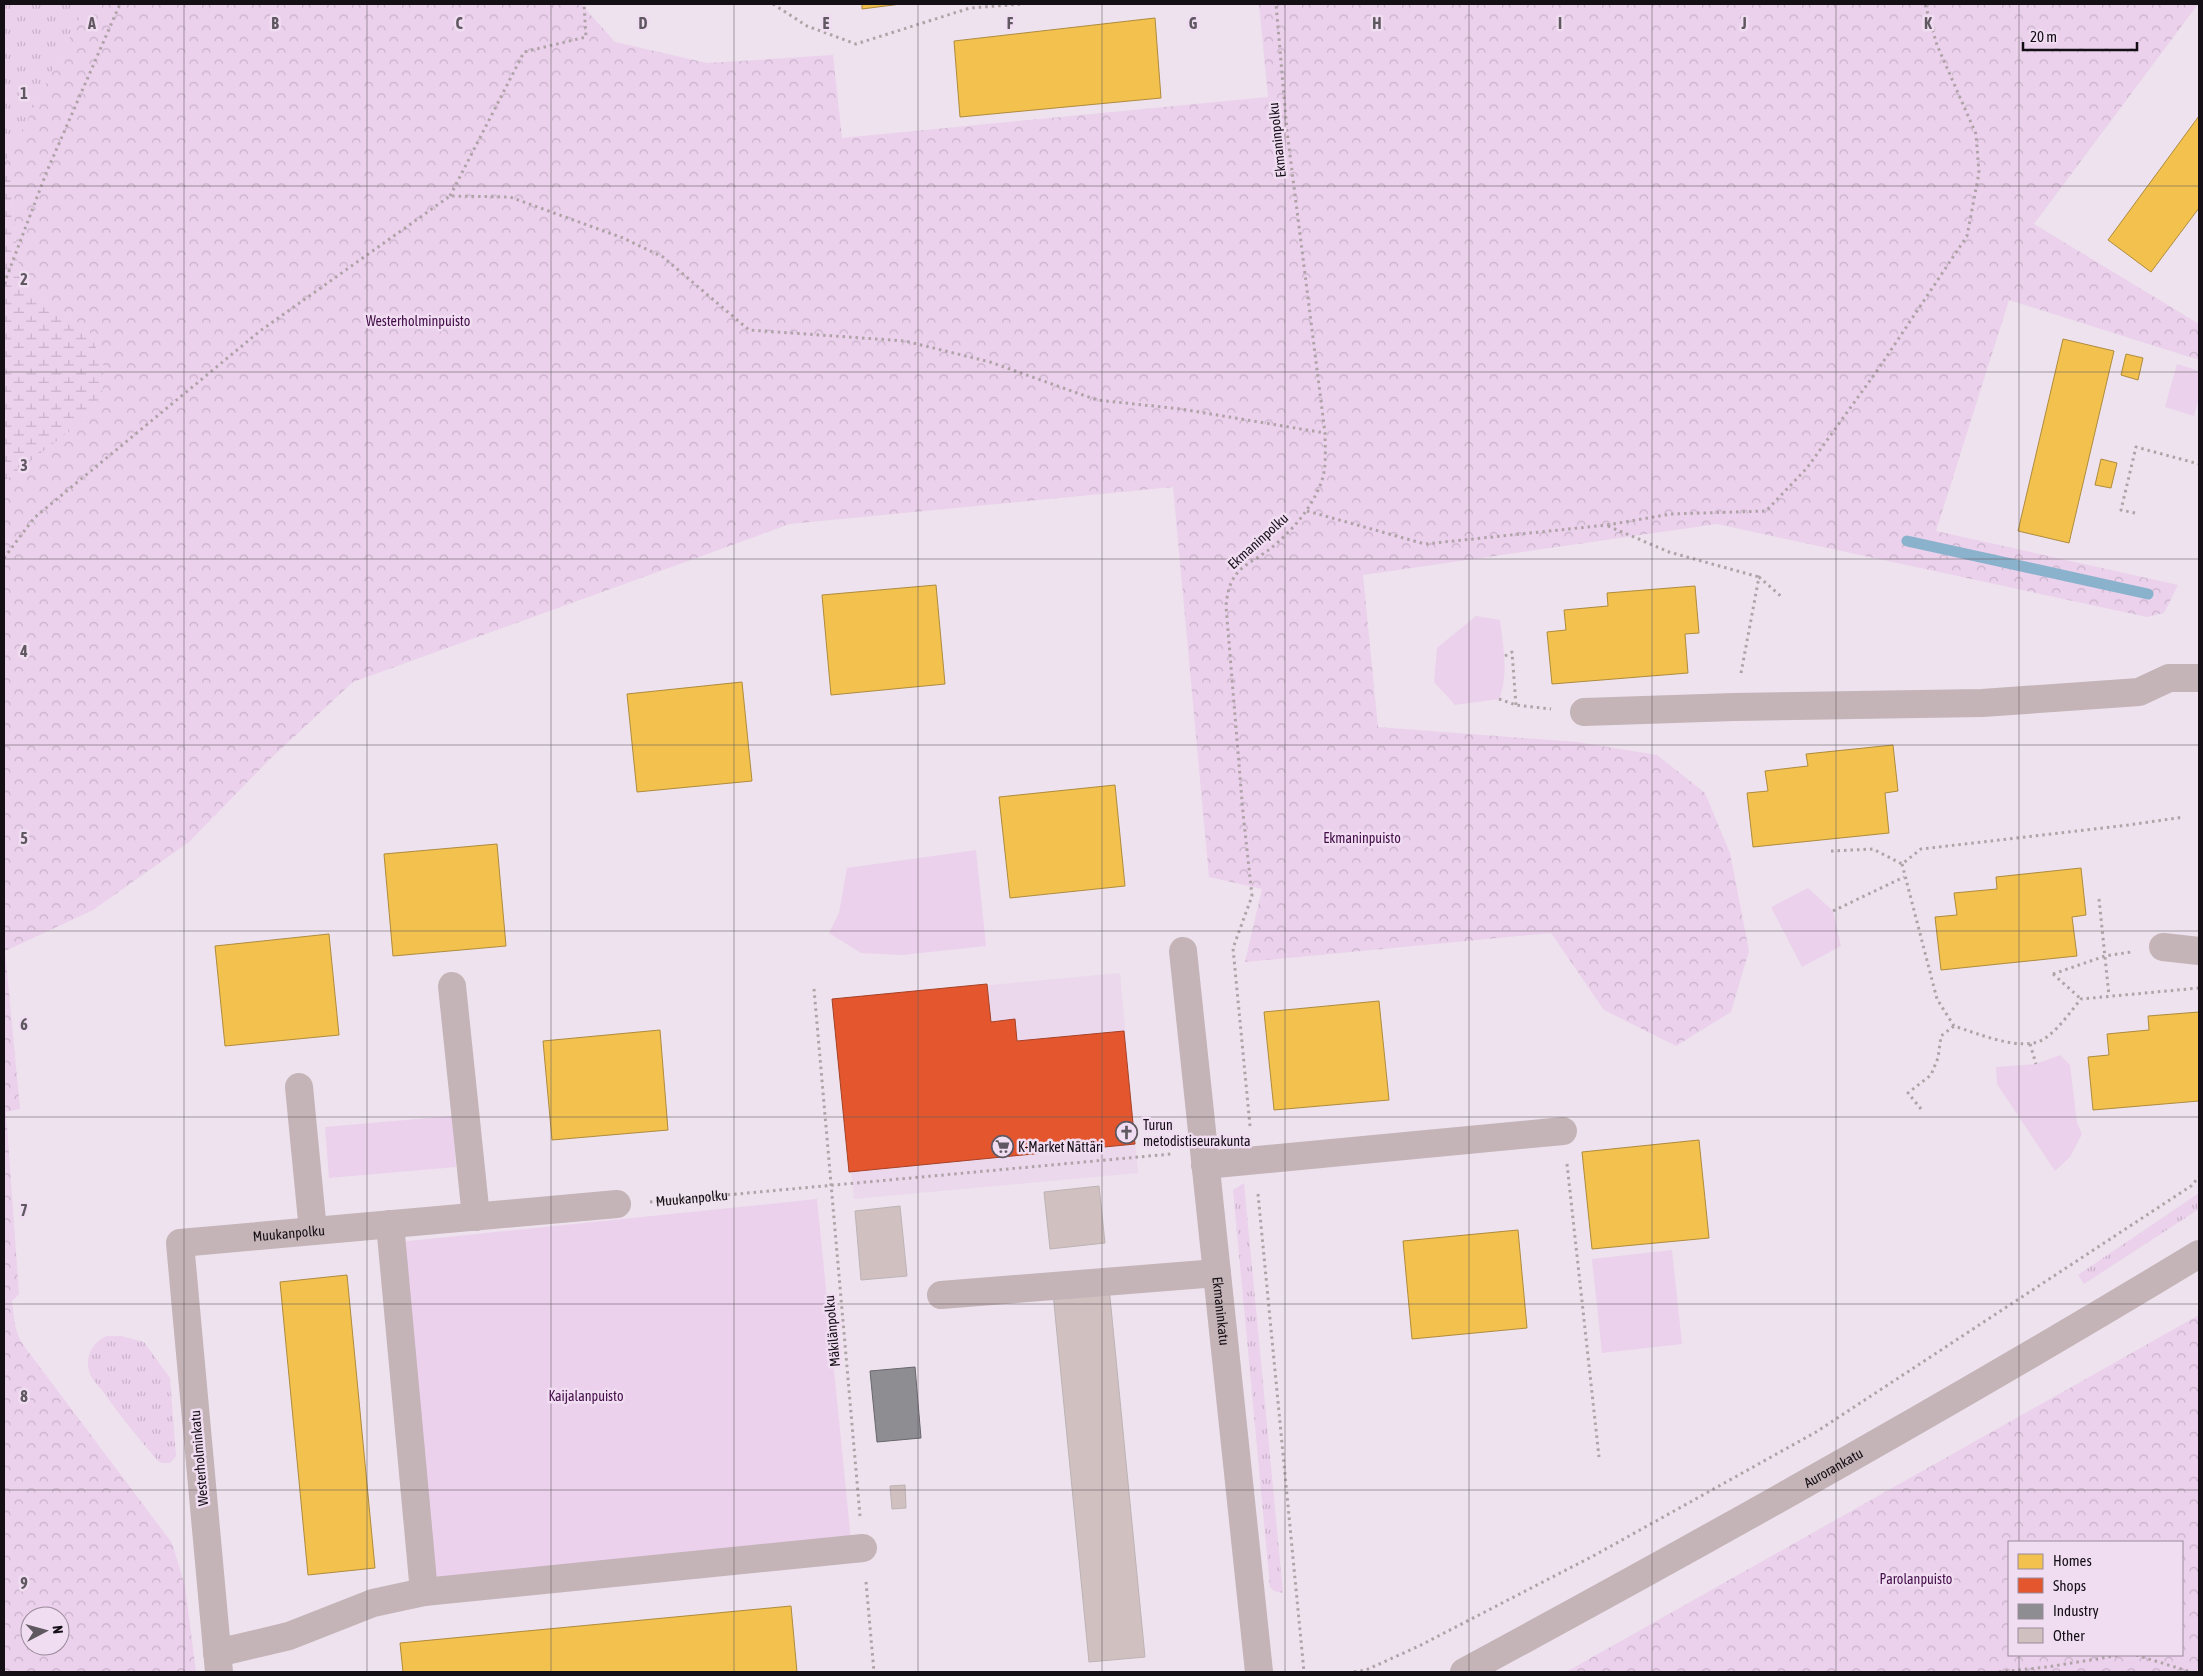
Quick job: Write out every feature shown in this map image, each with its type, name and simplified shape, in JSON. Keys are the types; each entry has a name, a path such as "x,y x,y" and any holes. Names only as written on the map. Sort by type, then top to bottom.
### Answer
{"street":[{"path":"1584,712 1734,707 1982,703 2139,692 2169,678 2199,678"},
{"path":"2163,947 2199,951"},
{"name":"Ekmaninkatu","path":"1183,951 1259,1672"},
{"path":"452,986 476,1217"},
{"path":"300,1087 313,1231"},
{"path":"1205,1158 1254,1161 1564,1131"},
{"name":"Muukanpolku","path":"180,1243 617,1204"},
{"path":"390,1224 424,1592"},
{"name":"Westerholminkatu","path":"180,1243 218,1662"},
{"name":"Aurorankatu","path":"1464,1672 1654,1570 1902,1429 2079,1327 2199,1254"},
{"path":"942,1295 1217,1273"},
{"path":"218,1662 374,1603 424,1592 863,1548"}],"path":[{"path":"4,284 48,171 120,4"},
{"path":"4,558 34,518 260,331 450,196 524,52 586,37 584,4"},
{"path":"773,4 807,26 856,44 970,8 1022,4"},
{"path":"969,4 970,8"},
{"name":"Ekmaninpolku","path":"1254,1161 1233,948 1252,896 1243,813 1226,606 1228,588 1234,575 1242,567 1275,545 1307,511 1322,482 1325,433 1287,131 1276,4"},
{"path":"1307,511 1425,544 1607,526 1671,514 1766,511 1807,468 1879,368 1967,236 1980,173 1976,134 1937,45 1924,4"},
{"path":"450,196 510,197 623,238 663,257 749,330 905,341 990,362 1098,400 1181,409 1325,433"},
{"path":"2135,513 2121,510 2136,447 2199,464"},
{"path":"1607,526 1669,552 1758,577 1783,598"},
{"path":"1734,707 1758,577"},
{"path":"1505,656 1512,652 1516,705"},
{"path":"1500,699 1516,705 1584,712"},
{"path":"1902,864 1921,848 2184,817"},
{"path":"1831,851 1873,849 1902,864"},
{"path":"1902,864 1938,999 1954,1026 2008,1042 2030,1044 2044,1039 2063,1021 2081,998"},
{"path":"1832,911 1904,877"},
{"path":"2099,899 2110,996"},
{"path":"2163,947 2105,956 2053,974 2081,998 2199,988"},
{"name":"Mäkilänpolku","path":"814,988 874,1672"},
{"path":"1921,1109 1908,1093 1931,1075 1938,1058 1941,1036 1954,1026"},
{"path":"2030,1044 2036,1064"},
{"path":"1564,1131 1599,1458"},
{"name":"Muukanpolku","path":"617,1204 1205,1158"},
{"path":"1254,1161 1304,1672"},
{"path":"1354,1672 1366,1670 1418,1646 1586,1560 1816,1432 2183,1191 2199,1177"},
{"path":"1998,1672 2047,1667 2115,1656"},
{"path":"2139,1656 2191,1672"}],"shaded area":[{"path":"1120,973 1138,1173 854,1199 833,1000"}],"green space":[{"path":"4,4 87,4 6,161 4,160"},
{"name":"Westerholminpuisto","path":"87,4 581,4 615,42 707,63 833,55 842,138 1268,97 1259,4 2198,4 2034,224 2199,324 2199,360 2009,300 1936,531 2178,585 2164,613 2147,617 1717,524 1363,575 1378,727 1577,742 1657,755 1705,793 1730,853 1749,951 1731,1012 1676,1046 1604,1010 1551,933 1245,962 1262,889 1209,877 1173,487 790,524 353,682 269,760 189,842 93,910 5,951 20,1109 6,1112 19,1294 12,1301 16,1330 24,1346 172,1543 185,1586 196,1672 4,1672 4,481 79,424 102,395 104,367 89,331 24,285 17,258 10,175 6,161"},
{"path":"4,160 10,174 17,258 24,285 89,331 104,367 102,395 79,424 4,481"},
{"path":"2177,364 2199,371 2199,397 2194,416 2165,407"},
{"path":"1476,616 1500,620 1505,670 1502,689 1499,699 1455,705 1434,682 1437,648"},
{"path":"976,850 986,946 902,955 861,953 829,933 839,913 847,868"},
{"path":"1808,888 1833,911 1841,946 1802,967 1771,907"},
{"path":"2060,1055 2070,1065 2077,1123 2082,1134 2070,1157 2055,1171 1997,1084 1996,1067 2036,1064"},
{"path":"452,1116 456,1167 329,1178 325,1127"},
{"path":"1244,1183 1283,1593 1274,1591 1270,1587 1233,1190"},
{"path":"2199,1193 2199,1209 2084,1284 2078,1275"},
{"name":"Kaijalanpuisto","path":"817,1199 851,1541 431,1585 399,1242"},
{"path":"1672,1250 1682,1344 1602,1353 1592,1259"},
{"name":"Parolanpuisto","path":"2199,1315 2199,1672 1566,1672"},
{"path":"107,1336 121,1336 144,1342 170,1378 176,1456 170,1463 158,1461 90,1374 88,1365 89,1354 94,1345"}],"building: Homes":[{"path":"862,4 901,4 862,9"},
{"path":"1155,18 1161,98 960,117 954,41"},
{"path":"2199,116 2199,208 2151,272 2108,240"},
{"path":"2063,339 2114,351 2069,543 2018,531"},
{"path":"2126,354 2143,358 2138,380 2121,375"},
{"path":"2101,459 2117,463 2111,488 2095,485"},
{"path":"936,585 945,684 831,695 822,595"},
{"path":"1695,586 1699,633 1685,634 1688,673 1552,684 1547,632 1566,630 1564,610 1608,606 1607,593"},
{"path":"742,682 752,781 637,792 627,694"},
{"path":"1893,745 1898,791 1885,793 1889,833 1753,847 1747,793 1768,791 1765,771 1808,766 1806,754"},
{"path":"1115,785 1125,886 1010,898 999,797"},
{"path":"497,844 506,946 393,956 384,854"},
{"path":"2081,868 2086,915 2072,917 2077,956 1941,970 1935,917 1957,915 1954,893 1997,889 1996,877"},
{"path":"329,934 339,1035 225,1046 215,946"},
{"path":"1379,1001 1389,1100 1274,1110 1264,1012"},
{"path":"2199,1012 2199,1101 2093,1110 2088,1057 2109,1055 2107,1034 2149,1030 2148,1016"},
{"path":"660,1030 668,1130 552,1140 543,1041"},
{"path":"1699,1140 1709,1238 1592,1249 1582,1152"},
{"path":"1518,1230 1527,1328 1412,1339 1403,1241"},
{"path":"347,1275 375,1568 308,1575 280,1282"},
{"path":"791,1606 797,1672 403,1672 400,1643"}],"building: Shops":[{"path":"987,984 991,1022 1015,1019 1017,1041 1124,1031 1135,1144 849,1172 832,999"}],"building: Industry":[{"path":"915,1367 921,1438 877,1442 870,1371"}],"building: Other":[{"path":"1099,1186 1105,1243 1050,1249 1044,1192"},
{"path":"900,1206 907,1276 861,1280 855,1211"},
{"path":"1109,1287 1145,1657 1089,1662 1053,1293"},
{"path":"905,1485 906,1508 892,1509 890,1486"}],"waterway":[{"path":"1907,541 2148,594"}],"place":[{"name":"Turun metodistiseurakunta","path":"1127,1133"},
{"name":"K-Market Nättäri","path":"1002,1147"}],"park label":[{"name":"Ekmaninpuisto","path":"1362,838"}]}
